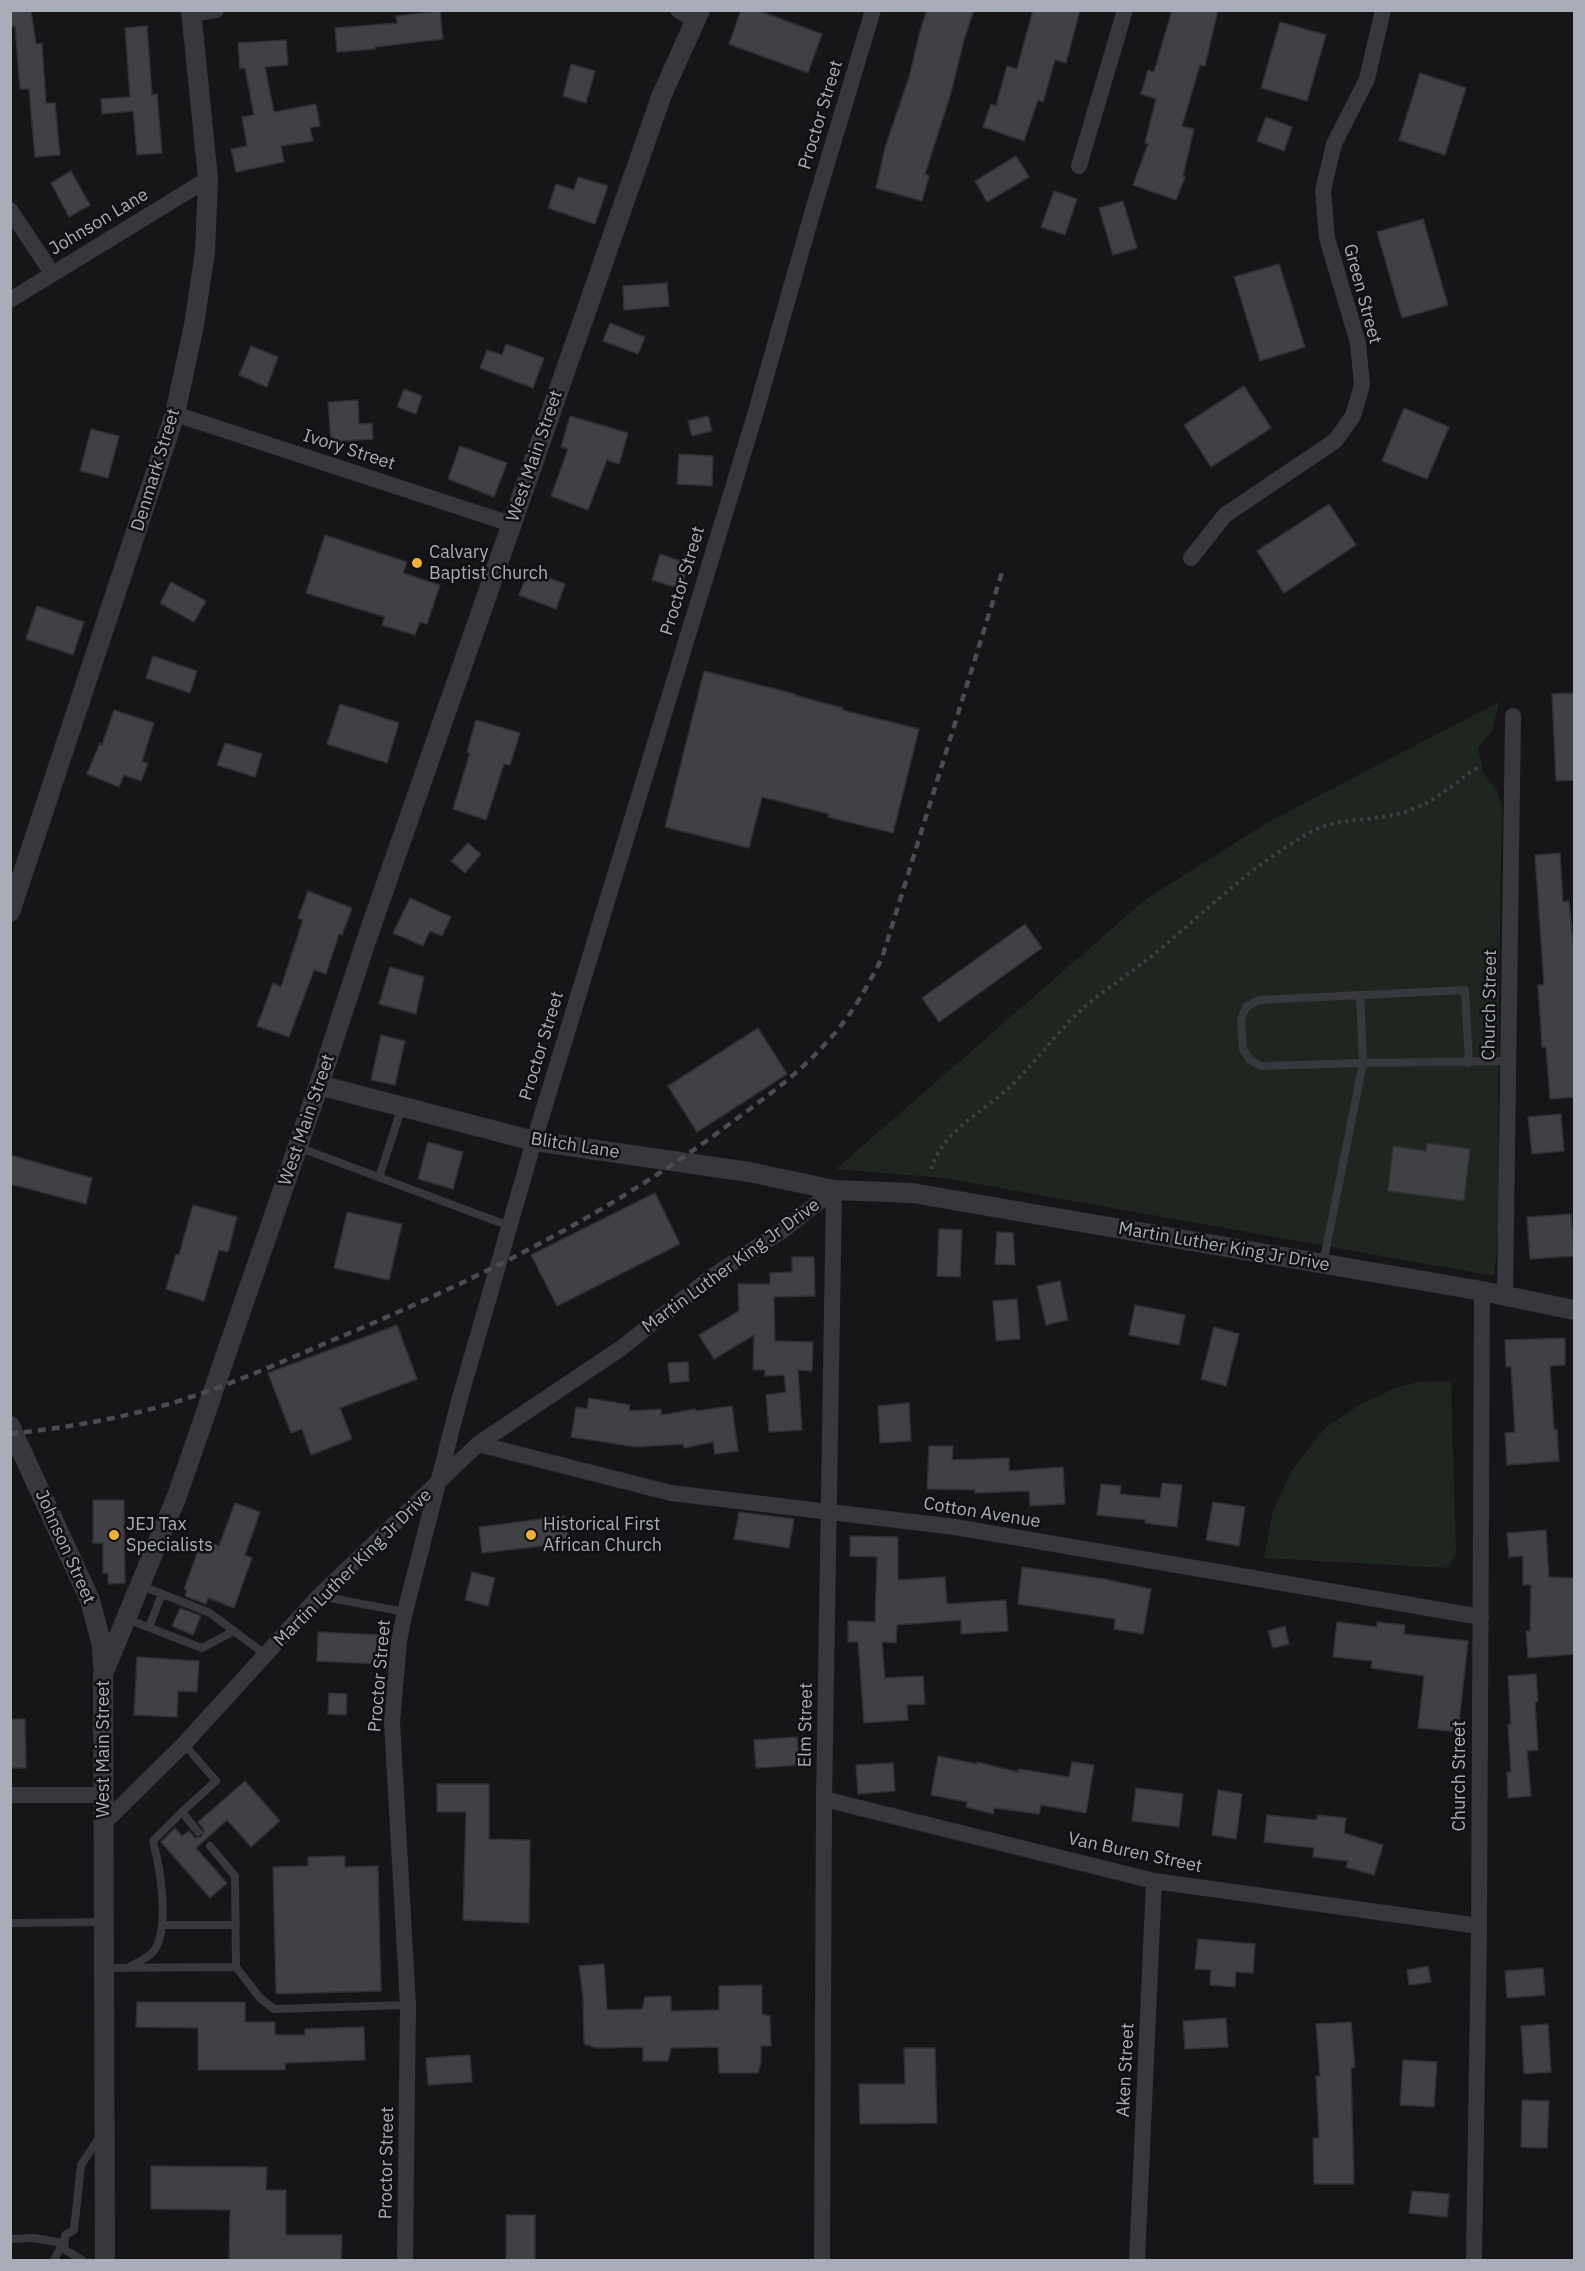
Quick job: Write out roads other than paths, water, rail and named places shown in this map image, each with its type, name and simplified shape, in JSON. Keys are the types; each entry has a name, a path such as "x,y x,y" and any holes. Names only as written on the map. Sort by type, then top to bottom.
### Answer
{"street":[{"path":"191,12 216,10"},
{"name":"Proctor Street","path":"405,2260 408,2005 392,1722 399,1641 405,1612 437,1483 509,1226 755,415 873,10"},
{"path":"1079,166 1125,10"},
{"name":"Green Street","path":"1191,558 1226,515 1335,441 1353,416 1362,385 1358,343 1327,238 1323,190 1334,144 1367,79 1383,10"},
{"name":"Denmark Street","path":"10,912 175,414 194,325 205,252 208,179 191,12"},
{"name":"West Main Street","path":"105,2260 103,1674 177,1496 319,1085 365,944 691,14"},
{"name":"Johnson Lane","path":"10,300 208,179"},
{"path":"10,210 52,273"},
{"name":"Ivory Street","path":"175,414 512,524"},
{"name":"Church Street","path":"1505,1295 1513,716"},
{"name":"Blitch Lane","path":"319,1085 534,1141 748,1172 834,1190"},
{"name":"Martin Luther King Jr Drive","path":"104,1823 184,1744 319,1596 478,1444 620,1349 711,1278 786,1228 834,1190 912,1193 1505,1295 1575,1310"},
{"name":"Elm Street","path":"822,2260 824,1799 834,1190"},
{"name":"Church Street","path":"1474,2260 1479,1926 1482,1291"},
{"name":"Johnson Street","path":"10,1426 90,1600 102,1646 103,1674"},
{"name":"Cotton Avenue","path":"478,1444 671,1493 955,1527 1481,1617"},
{"path":"10,1795 104,1795"},
{"name":"Van Buren Street","path":"824,1799 1154,1881 1479,1926"},
{"name":"Aken Street","path":"1137,2260 1154,1881"}],"lane":[{"path":"1468,1063 1465,990 1259,1000 1246,1007 1241,1019 1243,1049 1250,1060 1261,1066 1468,1063 1509,1061"},
{"path":"1323,1264 1363,1063 1360,995"},
{"path":"379,1177 402,1106"},
{"path":"298,1146 509,1226"},
{"path":"140,1585 210,1613 266,1656"},
{"path":"149,1627 162,1594"},
{"path":"319,1596 405,1612"},
{"path":"127,1618 202,1648 234,1631"},
{"path":"129,1968 153,1952 163,1925 160,1870 153,1841 216,1781 184,1744"},
{"path":"182,1812 198,1832"},
{"path":"210,1846 235,1876 236,1967 260,1998 274,2009 408,2005"},
{"path":"10,1923 104,1922"},
{"path":"163,1925 236,1925"},
{"path":"104,1968 236,1967"},
{"path":"54,2260 65,2235 74,2230 81,2165 104,2130"},
{"path":"10,2239 34,2238 63,2243"},
{"path":"63,2243 64,2249 82,2260"}],"railway":[{"path":"10,1434 101,1420 191,1397 272,1366 448,1289 542,1242 633,1190 720,1131 801,1068 843,1024 864,992 882,958 1003,569"}],"place":[{"name":"Calvary Baptist Church","path":"417,563"},
{"name":"JEJ Tax Specialists","path":"114,1535"},
{"name":"Historical First African Church","path":"531,1535"}]}
